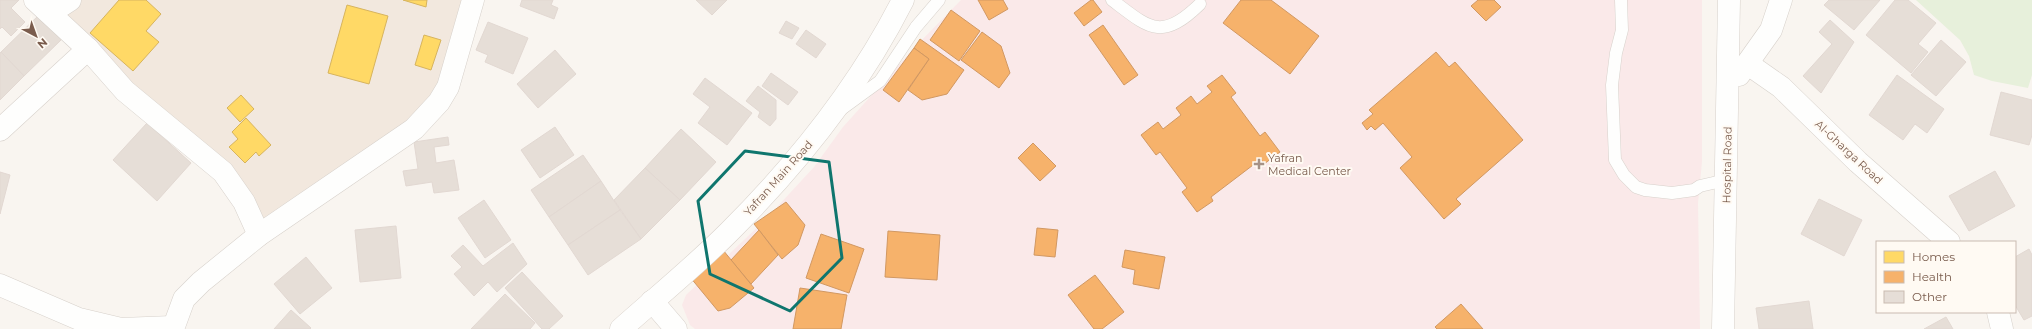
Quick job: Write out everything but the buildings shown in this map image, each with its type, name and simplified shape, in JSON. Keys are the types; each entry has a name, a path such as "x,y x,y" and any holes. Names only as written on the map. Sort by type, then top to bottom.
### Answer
{"street":[{"path":"42,7 70,0"},
{"path":"0,285 79,319 121,329 172,328 184,299 201,282 259,235 414,129 439,102 448,87 473,0"},
{"name":"Yafran Main Road","path":"621,329 729,233 797,161 832,116 862,70 903,0"},
{"name":"Hospital Road","path":"1723,329 1729,0"},
{"path":"1728,90 1771,30 1781,0"},
{"path":"42,7 88,48 125,91 223,172 244,202 259,235"},
{"path":"0,130 88,48"},
{"name":"Al-Gharga Road","path":"1748,64 1781,87 1858,162 1948,241"},
{"path":"652,301 676,329"},
{"path":"1998,313 2002,329"}],"lane":[{"path":"832,116 866,93 880,81 916,28 939,0"},
{"path":"1112,0 1145,25 1156,27 1171,25 1184,20 1200,4"},
{"path":"1621,0 1622,30 1616,53 1612,84 1615,160 1624,175 1636,187 1645,190 1672,193 1694,190 1700,186 1726,180"}],"highlighted area":[{"path":"745,151 829,162 842,258 790,311 710,274 698,201"}],"shaded area":[{"path":"74,0 470,0 438,101 260,232 246,200 47,19"},
{"name":"Yafran Medical Center","path":"961,0 1702,0 1702,162 1698,203 1700,329 695,329 690,325 682,305 686,295 765,220 814,167 843,127 914,48"}],"green space":[{"path":"1916,0 2032,0 2032,75 2028,88 1992,81 1974,75 1969,56 1960,40"}],"place":[{"name":"Yafran Medical Center","path":"1259,164"}]}
